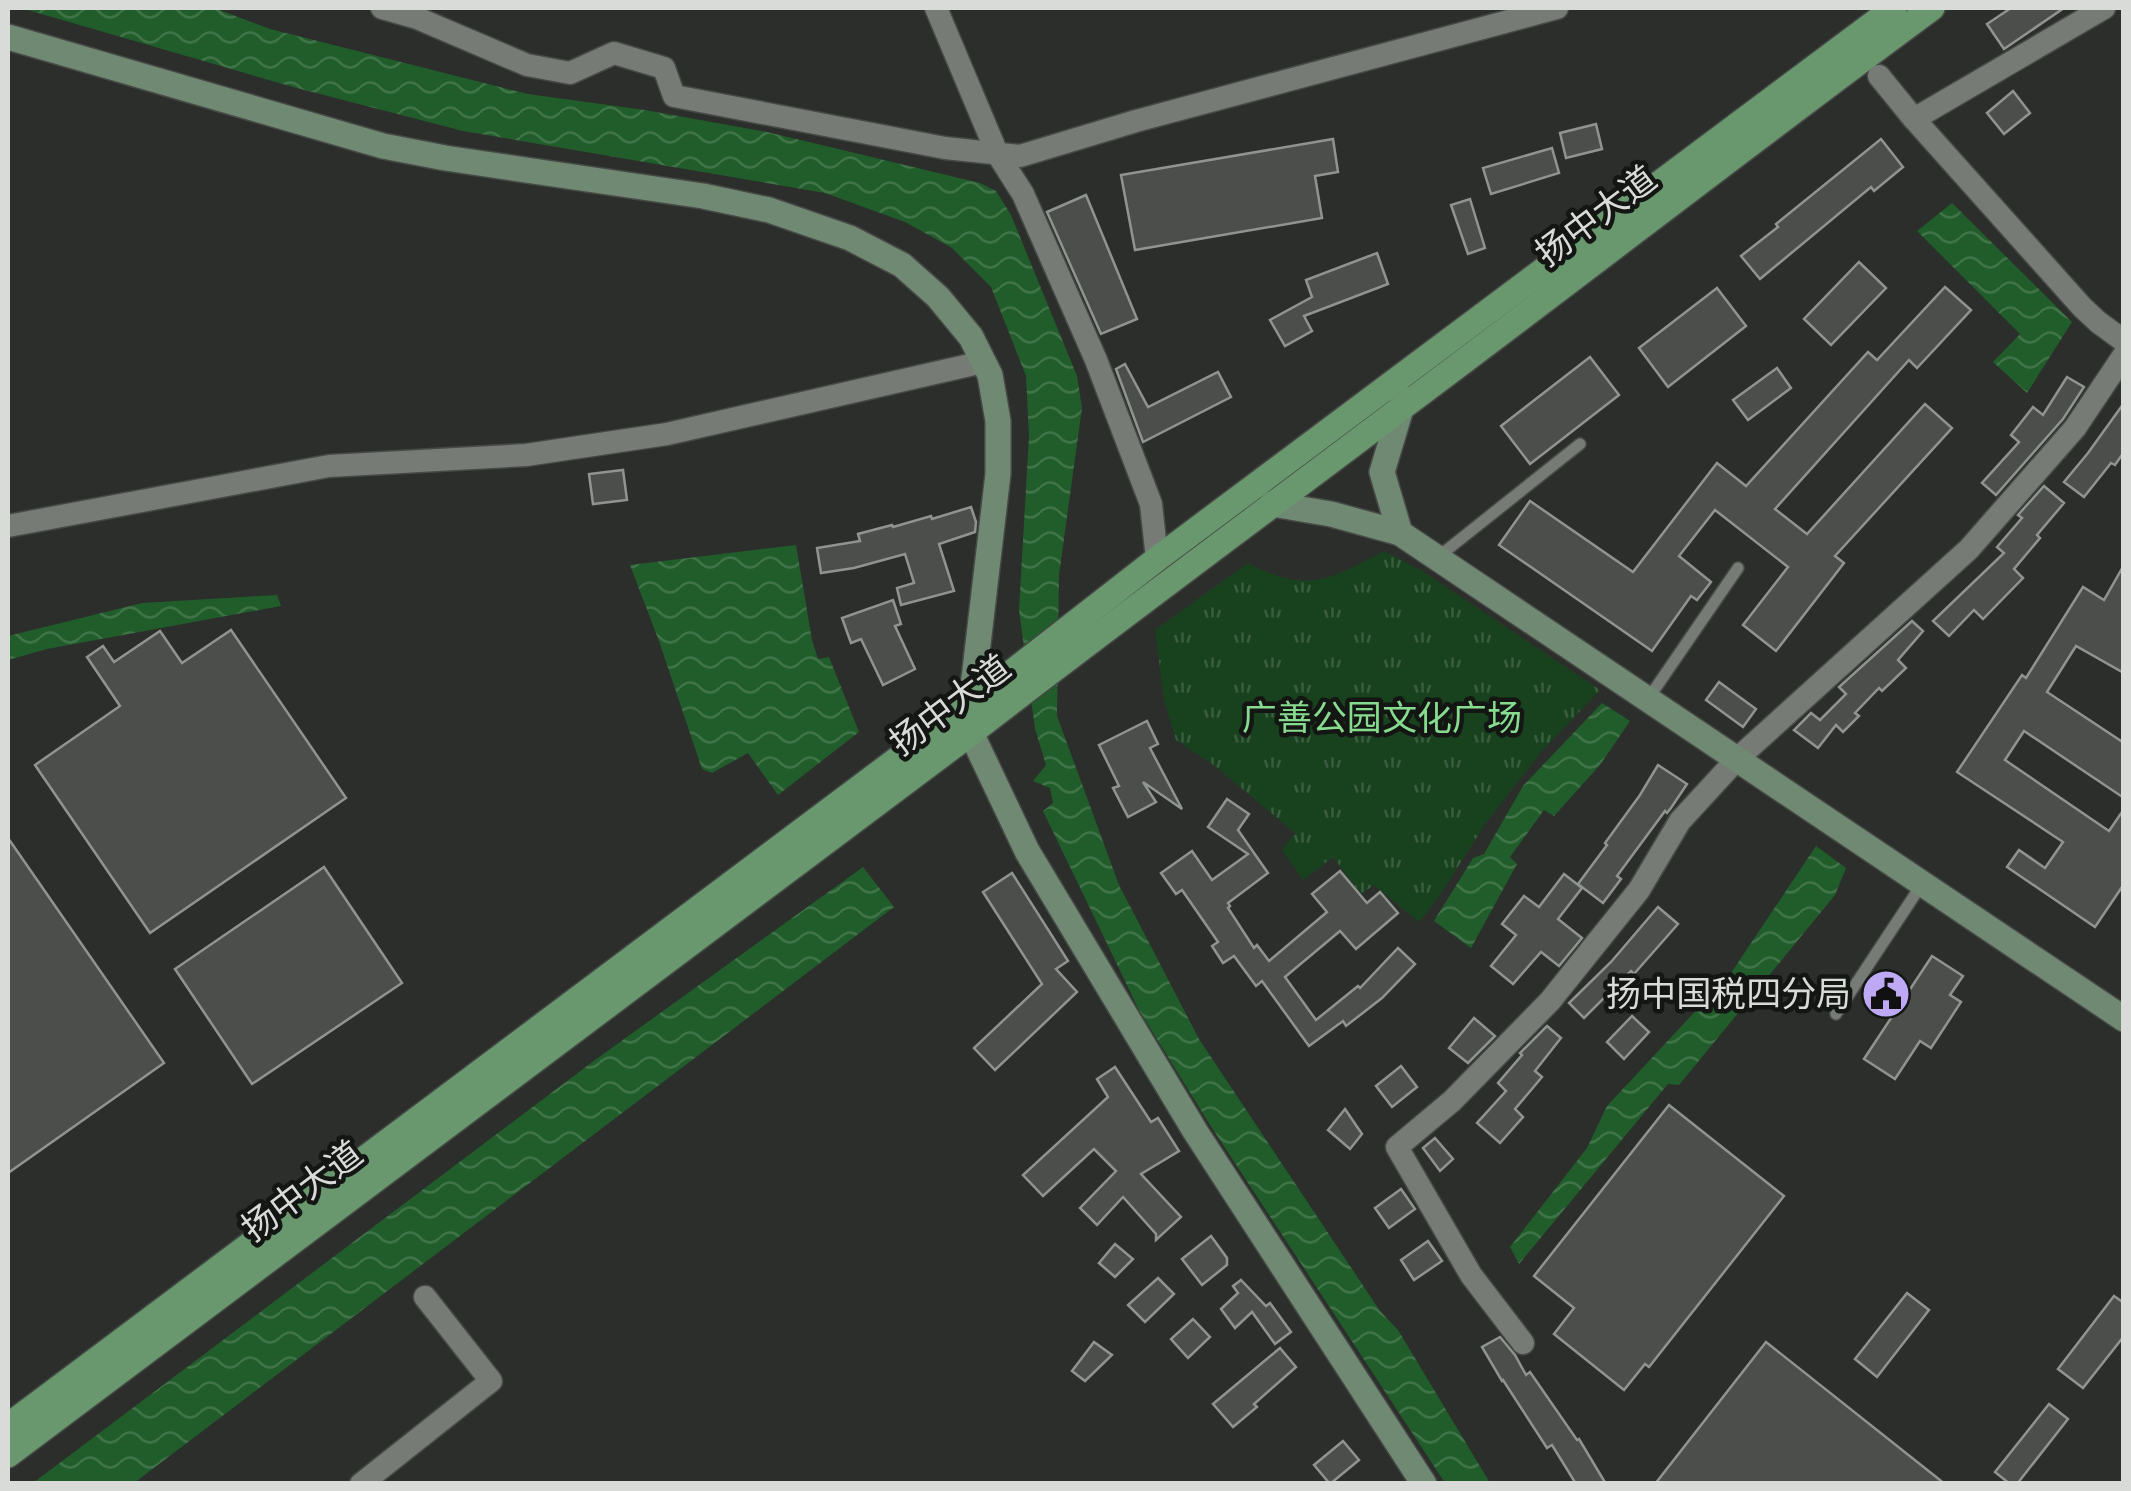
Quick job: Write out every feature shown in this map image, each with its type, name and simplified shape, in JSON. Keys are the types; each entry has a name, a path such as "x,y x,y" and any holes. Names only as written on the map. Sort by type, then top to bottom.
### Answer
{"main road":[{"name":"扬中大道","path":"8,1455 971,734 1164,569 1414,368 1894,8"},
{"name":"扬中大道","path":"8,1426 970,704 1164,569 1272,504 1932,8"}],"street":[{"path":"382,8 417,18 527,65 570,73 614,53 664,68 674,96 945,148 1020,156 1558,8"},
{"path":"936,8 996,152 1023,194 1096,360 1150,504 1164,569"},
{"path":"1914,119 2104,8"},
{"path":"8,38 383,146 769,210 850,238 902,265 938,296 972,338 984,362 998,421 998,474 970,704 971,734 1027,851 1194,1130 1424,1484"},
{"path":"1879,76 2082,307 2124,340"},
{"path":"1523,1342 1471,1275 1397,1148 1452,1101 1550,1001 1639,890 1680,821 1737,759 1969,549 2074,428 2124,356"},
{"path":"8,526 329,466 526,455 667,434 984,362"},
{"path":"1400,533 1382,472 1414,368"},
{"path":"1272,504 1331,514 1400,533 2124,1019"},
{"path":"361,1484 491,1381 425,1297"}],"lane":[{"path":"1438,558 1580,444"},
{"path":"1648,699 1738,568"},
{"path":"1836,1014 1922,884"}],"green space":[{"name":"广善公园文化广场","path":"1384,551 1422,571 1600,690 1541,752 1486,823 1419,922 1374,885 1361,894 1333,857 1303,880 1282,850 1295,833 1215,766 1176,740 1164,700 1155,630 1248,563 1286,578 1318,580"}],"water":[{"path":"21,8 214,8 270,29 528,94 767,132 980,183 996,191 1011,215 1077,376 1082,408 1059,575 1057,716 1119,885 1199,1039 1380,1311 1398,1330 1490,1483 1445,1483 1139,1010 1043,811 1053,803 1050,788 1033,781 1046,765 1035,729 1019,610 1029,436 1026,376 991,287 952,248 905,222 825,193 463,131 293,87"},
{"path":"1952,203 2072,322 2027,393 1993,362 2020,334 1917,231"},
{"path":"796,545 818,659 829,657 859,732 778,795 748,753 712,773 702,769 630,565"},
{"path":"277,595 281,606 47,649 8,660 8,636 142,603"},
{"path":"1602,703 1630,721 1600,765 1554,816 1544,810 1510,857 1517,864 1471,948 1434,921 1473,858 1484,854 1523,786"},
{"path":"1816,846 1846,868 1835,895 1679,1085 1668,1084 1519,1264 1510,1247 1587,1148 1607,1106 1731,973"},
{"path":"863,867 894,907 134,1483 33,1483 595,1060"}],"building":[{"path":"2011,8 2064,8 2004,49 1987,24"},
{"path":"2013,91 2030,113 2004,134 1987,113"},
{"path":"1596,124 1602,149 1566,158 1560,133"},
{"path":"1333,139 1338,172 1315,176 1322,218 1135,250 1121,175"},
{"path":"1881,139 1903,167 1874,191 1871,187 1760,279 1741,256"},
{"path":"1552,148 1559,173 1491,194 1483,168"},
{"path":"1086,195 1137,319 1101,334 1047,212"},
{"path":"1470,199 1485,248 1468,254 1451,205"},
{"path":"1377,253 1388,284 1304,316 1312,331 1285,346 1270,320 1312,297 1306,280"},
{"path":"1859,262 1886,288 1831,345 1804,319"},
{"path":"1945,287 1971,310 1917,368 1909,360 1775,509 1807,534 1925,404 1952,428 1835,556 1844,563 1776,651 1743,625 1788,567 1715,510 1679,556 1711,582 1697,600 1691,596 1652,651 1499,545 1530,501 1633,572 1717,463 1746,486 1868,352 1877,360"},
{"path":"1717,288 1746,326 1668,387 1639,348"},
{"path":"1590,357 1619,395 1530,464 1501,426"},
{"path":"1125,364 1148,407 1218,372 1231,397 1143,442 1116,369"},
{"path":"1777,368 1791,388 1748,420 1733,400"},
{"path":"2067,377 2084,387 2063,419 1996,495 1982,483 2019,442 2011,435 2033,407 2043,415"},
{"path":"2124,403 2124,452 2084,497 2064,482"},
{"path":"623,470 627,500 593,504 589,474"},
{"path":"2044,486 2064,503 2014,569 2023,578 1983,619 1974,610 1949,636 1933,621 2004,553 1997,547"},
{"path":"971,507 975,532 939,544 954,591 901,605 897,588 914,583 905,554 821,573 817,548 860,541 858,534"},
{"path":"2124,565 2124,673 2076,646 2047,692 2124,743 2124,798 2024,731 2005,760 2109,831 2124,809 2124,884 2095,927 2007,867 2019,850 2045,868 2063,842 1957,772 2022,675 2026,678 2083,587 2104,600"},
{"path":"893,600 901,624 895,626 915,669 883,685 861,639 851,643 842,618"},
{"path":"1912,621 1923,631 1898,660 1906,668 1882,691 1879,688 1843,732 1836,725 1818,748 1794,730 1811,713 1820,720 1846,694 1839,687"},
{"path":"231,630 346,798 150,933 35,765 120,706 87,657 103,646 114,662 160,631 182,663"},
{"path":"1719,682 1756,709 1743,727 1706,700"},
{"path":"1147,721 1158,744 1150,748 1182,809 1143,782 1156,802 1128,817 1113,788 1119,786 1099,745"},
{"path":"1658,765 1687,784 1617,876 1621,879 1603,903 1578,884"},
{"path":"1227,799 1249,814 1238,830 1268,873 1228,903 1228,908 1254,948 1257,945 1269,961 1327,912 1312,894 1340,871 1367,903 1380,892 1398,913 1356,949 1340,931 1285,977 1316,1020 1360,988 1398,948 1415,964 1382,998 1346,1026 1343,1021 1309,1046 1262,981 1256,986 1234,956 1223,963 1212,946 1218,942 1182,890 1176,894 1161,873 1192,851 1212,880 1248,854 1208,827"},
{"path":"8,838 164,1063 8,1173"},
{"path":"324,867 402,983 252,1084 175,969"},
{"path":"1012,873 1068,961 1056,969 1077,992 995,1070 974,1048 1042,984 983,892"},
{"path":"1564,874 1582,888 1558,919 1582,938 1559,966 1541,952 1513,984 1491,966 1516,935 1502,924 1524,896 1539,907"},
{"path":"1658,907 1678,924 1634,974 1631,971 1584,1018 1569,1003"},
{"path":"1932,956 1963,976 1950,995 1961,1002 1931,1048 1920,1041 1895,1079 1864,1059"},
{"path":"1632,1016 1649,1032 1624,1059 1607,1042"},
{"path":"1474,1018 1495,1036 1468,1063 1449,1048"},
{"path":"1547,1026 1561,1038 1535,1071 1542,1077 1515,1109 1523,1117 1500,1143 1477,1123 1506,1091 1498,1083"},
{"path":"1401,1066 1417,1087 1392,1107 1376,1086"},
{"path":"1115,1067 1151,1122 1158,1118 1179,1151 1141,1174 1181,1217 1156,1240 1156,1234 1123,1197 1097,1225 1080,1208 1116,1171 1094,1149 1043,1196 1023,1175 1108,1097 1097,1079"},
{"path":"1669,1105 1784,1196 1649,1367 1645,1364 1624,1390 1554,1334 1574,1308 1534,1276"},
{"path":"1345,1109 1362,1134 1350,1149 1328,1130"},
{"path":"1435,1138 1453,1159 1440,1171 1423,1148"},
{"path":"1401,1189 1415,1209 1389,1228 1375,1208"},
{"path":"1211,1236 1227,1258 1227,1265 1202,1285 1182,1259"},
{"path":"1428,1241 1442,1261 1414,1280 1401,1260"},
{"path":"1115,1244 1133,1259 1115,1277 1099,1263"},
{"path":"1158,1278 1174,1294 1145,1322 1128,1305"},
{"path":"1241,1280 1266,1306 1270,1303 1291,1332 1275,1344 1252,1312 1235,1328 1221,1309 1238,1293 1233,1286"},
{"path":"1907,1293 1929,1310 1877,1377 1855,1359"},
{"path":"2114,1296 2124,1303 2124,1336 2083,1388 2058,1369"},
{"path":"1193,1319 1210,1337 1188,1358 1171,1339"},
{"path":"1500,1337 1579,1439 1606,1484 1576,1484 1552,1445 1547,1448 1482,1347"},
{"path":"1094,1342 1112,1355 1085,1381 1072,1371"},
{"path":"1766,1342 1945,1484 1655,1484"},
{"path":"1280,1348 1296,1367 1233,1427 1213,1404"},
{"path":"2049,1404 2068,1419 2017,1484 2010,1484 1995,1472"},
{"path":"1343,1441 1359,1460 1330,1484 1314,1465"}],"place":[{"name":"扬中国税四分局","path":"1886,994"}]}
